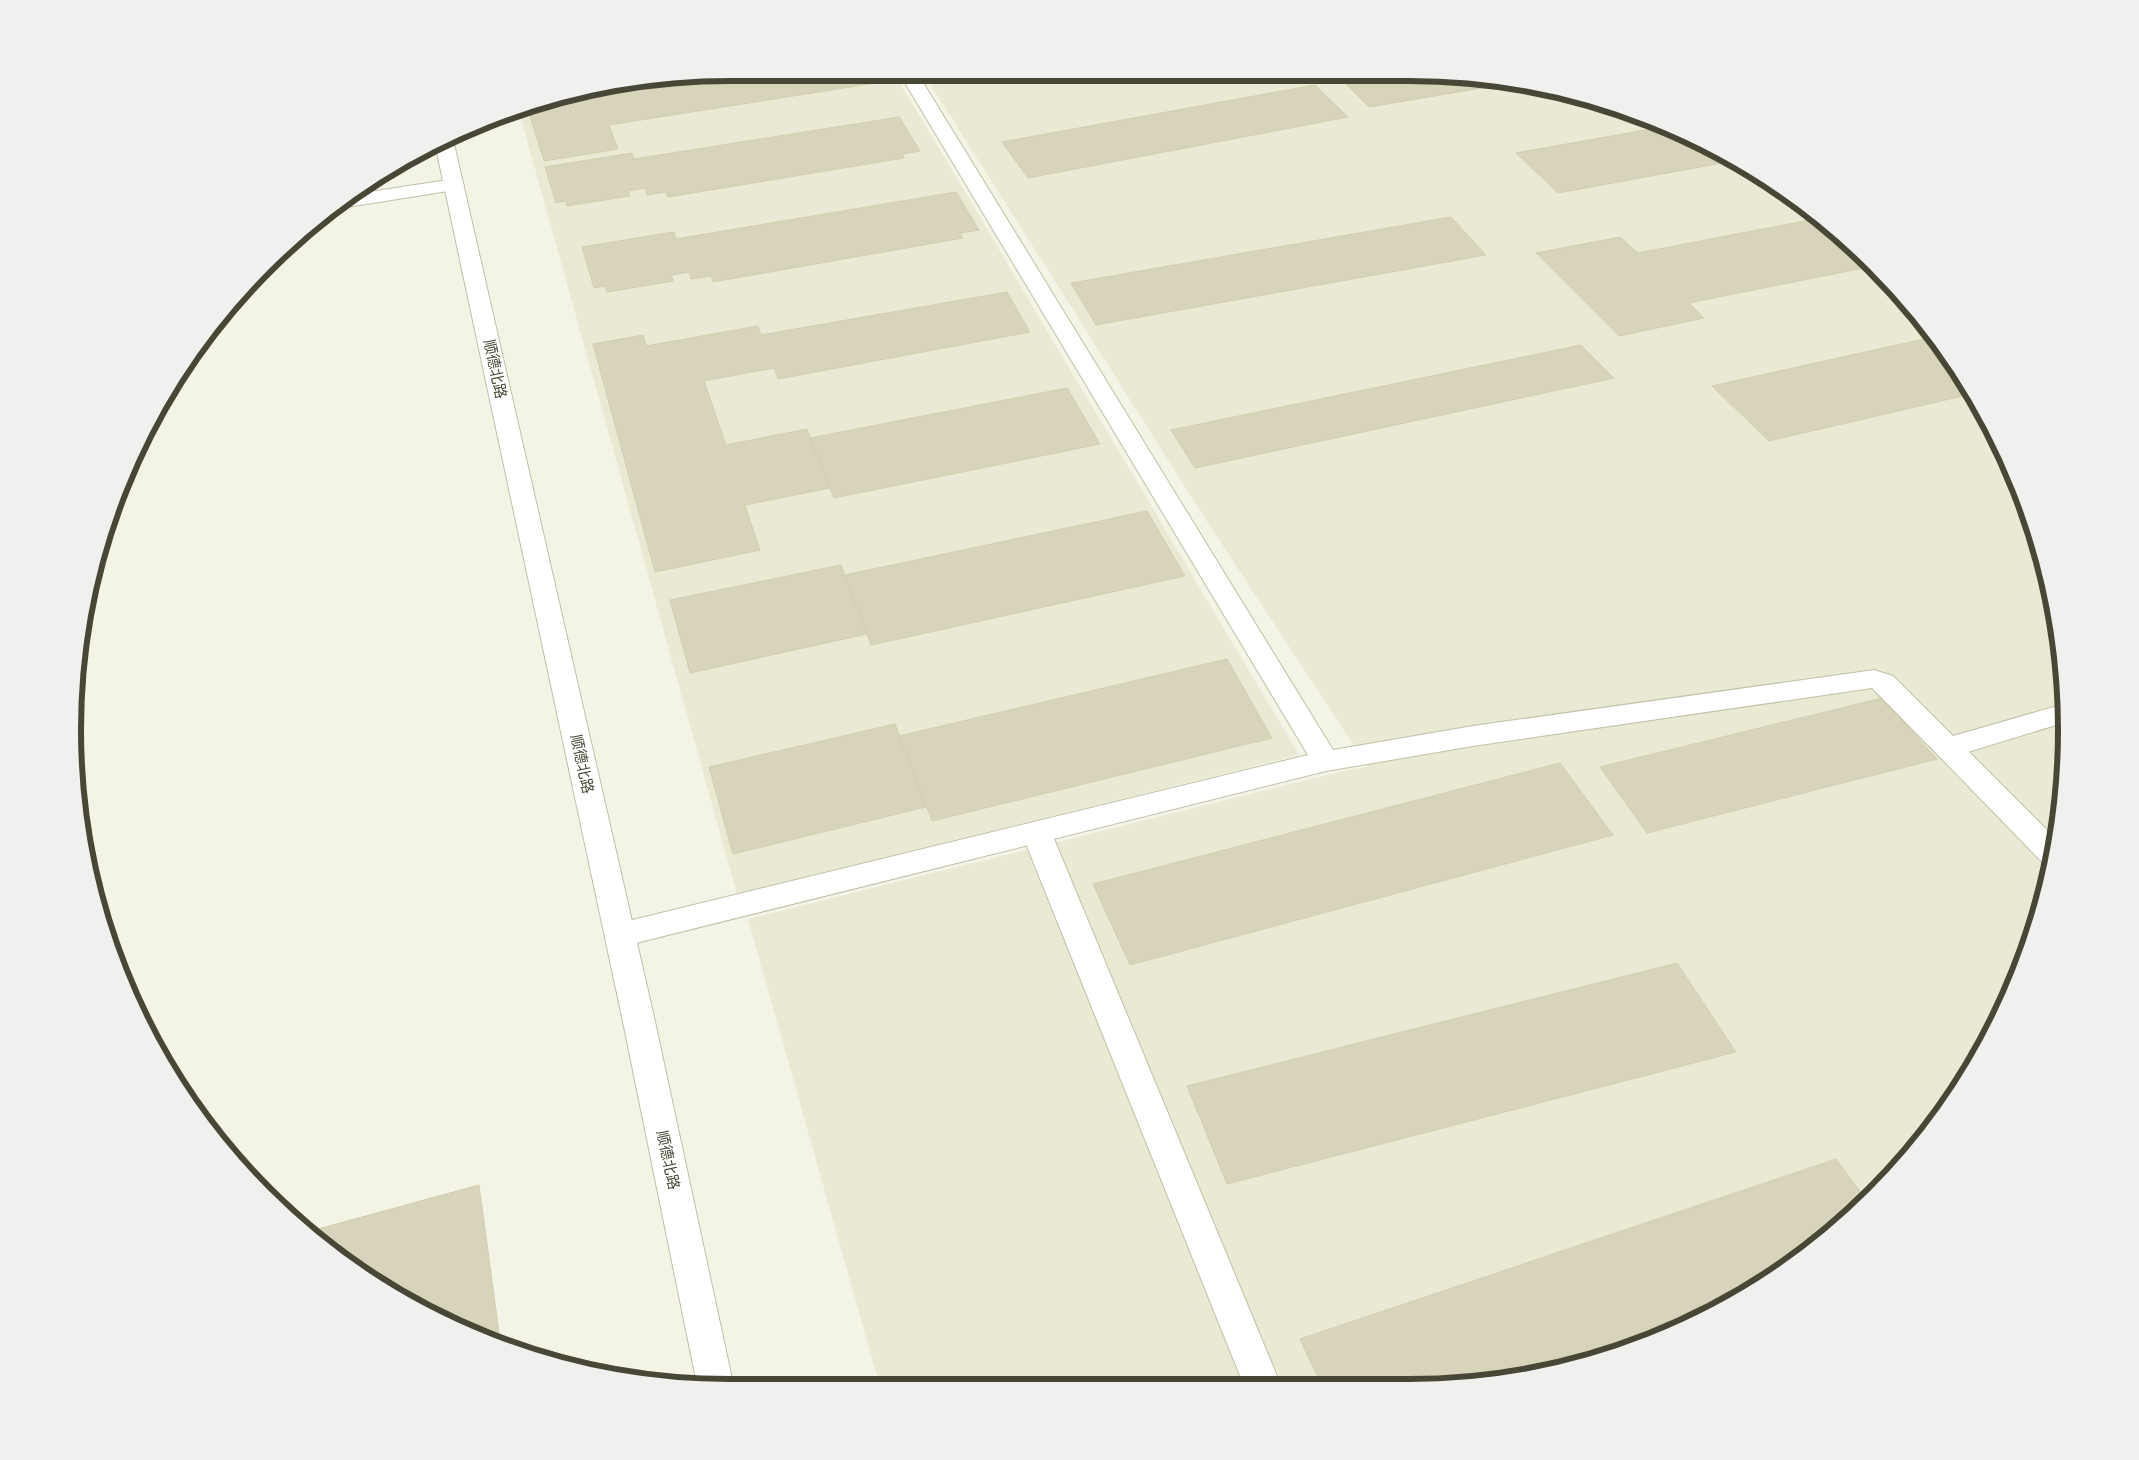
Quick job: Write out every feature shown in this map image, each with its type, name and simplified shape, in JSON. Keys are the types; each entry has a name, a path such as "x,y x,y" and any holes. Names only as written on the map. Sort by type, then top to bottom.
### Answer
{"street":[{"path":"913,81 1326,761"},
{"name":"顺德北路","path":"446,147 620,934 714,1378"},
{"path":"358,200 454,185"},
{"path":"620,934 1037,834 1326,761 1483,734 1874,679 1884,683 2046,848"},
{"path":"1948,748 2057,715"},
{"path":"1037,834 1260,1379"}],"shaded area":[{"path":"730,81 899,81 1299,755 737,894 520,116 562,103 645,87"},
{"path":"928,81 1409,81 1494,87 1536,94 1577,103 1618,116 1696,148 1733,168 1804,215 1868,271 1924,335 1948,370 1971,406 1991,443 2008,482 2036,562 2045,603 2052,645 2058,730 2052,815 2045,857 2036,898 2008,978 1991,1017 1971,1054 1948,1090 1924,1125 1868,1189 1804,1245 1733,1292 1696,1312 1618,1344 1577,1357 1536,1366 1494,1373 1409,1379 878,1379 748,919 1348,770 1368,767 1208,523"}],"building":[{"path":"730,81 882,82 609,125 618,149 544,161 529,113 562,103 688,83"},
{"path":"1343,81 1409,81 1490,87 1369,107"},
{"path":"1315,85 1348,117 1028,178 1002,142"},
{"path":"899,117 920,151 902,154 904,158 668,197 666,192 647,195 645,188 628,191 630,196 567,206 566,201 556,203 545,167 632,153 634,159"},
{"path":"1651,129 1696,148 1723,163 1558,193 1516,153"},
{"path":"956,192 979,230 960,233 963,238 713,282 711,276 691,279 689,272 671,275 673,281 607,292 605,286 594,288 582,247 674,232 676,239"},
{"path":"1451,217 1486,255 1096,325 1071,283"},
{"path":"1810,220 1865,268 1689,303 1704,318 1619,336 1536,253 1620,237 1638,253"},
{"path":"1007,292 1030,332 778,379 774,368 704,381 726,445 807,429 830,488 745,505 760,550 655,572 593,344 643,335 646,346 758,326 761,335"},
{"path":"1926,338 1964,396 1769,441 1712,386"},
{"path":"1581,345 1614,378 1195,468 1171,430"},
{"path":"1067,388 1100,444 834,498 810,438"},
{"path":"1147,511 1185,576 871,645 845,575"},
{"path":"841,565 867,634 690,673 670,600"},
{"path":"1227,659 1272,738 932,821 899,736"},
{"path":"1882,698 1937,759 1647,833 1600,767"},
{"path":"895,724 926,807 733,854 709,767"},
{"path":"1560,763 1613,835 1130,965 1093,884"},
{"path":"1677,963 1736,1052 1227,1184 1187,1086"},
{"path":"1836,1159 1862,1194 1804,1245 1733,1292 1696,1312 1657,1329 1577,1357 1494,1373 1451,1377 1319,1379 1300,1339"},
{"path":"479,1185 499,1336 443,1312 406,1292 335,1245 316,1230"}]}
